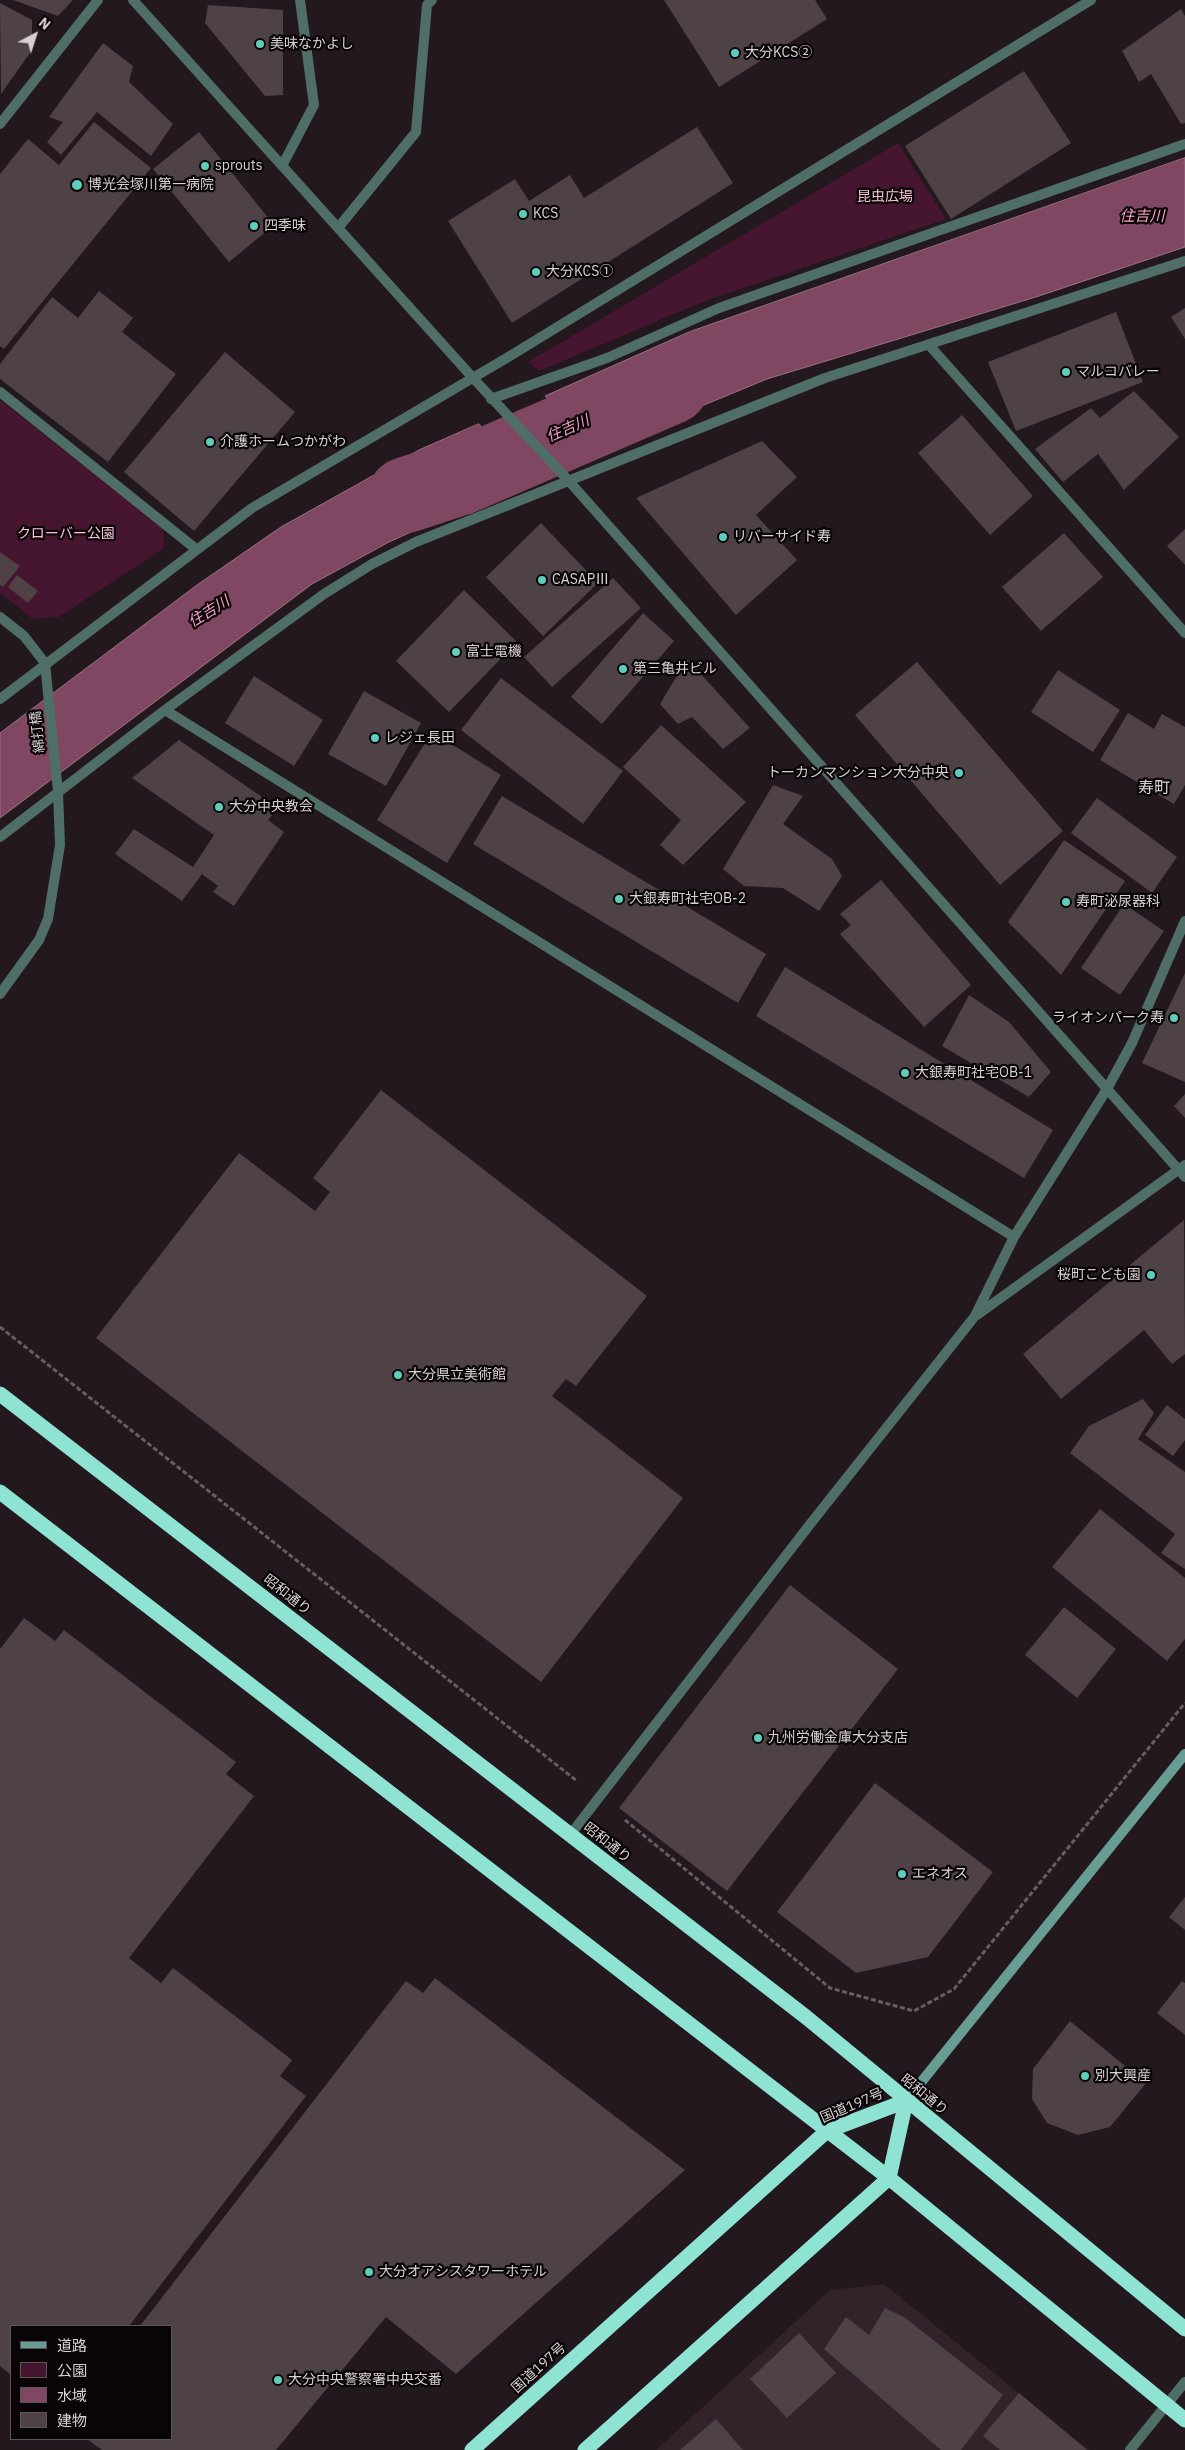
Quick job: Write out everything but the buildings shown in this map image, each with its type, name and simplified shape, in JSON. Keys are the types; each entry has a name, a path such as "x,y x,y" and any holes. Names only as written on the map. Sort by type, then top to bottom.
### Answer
{"highway":[{"name":"昭和通り","path":"0,1394 806,2017 906,2101 1185,2328"},
{"path":"0,1492 889,2178 1185,2420"},
{"name":"国道197号","path":"472,2450 827,2132 906,2101"},
{"name":"国道197号","path":"889,2178 906,2101"},
{"path":"585,2450 889,2178"}],"street":[{"path":"0,124 98,0"},
{"path":"133,0 491,399 568,480 1107,1089 1183,1171 975,1316"},
{"path":"282,166 314,104 300,0"},
{"path":"338,228 416,132 428,5 432,0"},
{"path":"0,698 252,508 473,378 1091,0"},
{"path":"491,399 607,358 720,308 1185,144"},
{"path":"0,837 165,710 324,594 372,564 416,542 771,398 825,378 1185,261"},
{"path":"928,345 1185,633"},
{"path":"0,392 196,549"},
{"path":"0,617 24,636 45,664"},
{"name":"綿打橋","path":"0,994 39,940 48,919 60,845 58,792 45,664"},
{"path":"165,710 1014,1237"},
{"path":"570,1835 811,1523 975,1316 1014,1237 1107,1089 1132,1043 1185,921"},
{"path":"906,2101 1185,1754"},
{"path":"1130,2450 1185,2382"}],"path":[{"path":"0,1326 580,1784"},
{"path":"625,1820 830,1988 914,2011 954,1989 1185,1703"}],"shaded area":[{"path":"884,2284 1089,2450 656,2450 830,2290"}],"green space":[{"name":"昆虫広場","path":"898,143 946,219 705,301 539,371 528,362"},
{"name":"クローバー公園","path":"0,400 163,528 164,548 59,617 33,619 0,593"}],"water":[{"name":"住吉川","path":"1185,158 1185,247 1039,296 767,379 595,450 545,396 689,332"},
{"name":"住吉川","path":"479,424 524,481 389,542 312,584 0,818 0,733 197,585 281,527 419,450"}],"waterway":[{"name":"住吉川","path":"406,495 458,478 671,386"}],"place":[{"name":"美味なかよし","path":"260,44"},
{"name":"大分KCS②","path":"735,53"},
{"name":"sprouts","path":"205,166"},
{"name":"博光会塚川第一病院","path":"77,185"},
{"name":"KCS","path":"523,214"},
{"name":"四季味","path":"254,226"},
{"name":"大分KCS①","path":"536,272"},
{"name":"マルコバレー","path":"1066,372"},
{"name":"介護ホームつかがわ","path":"210,442"},
{"name":"リバーサイド寿","path":"723,537"},
{"name":"CASAPⅢ","path":"542,580"},
{"name":"富士電機","path":"456,652"},
{"name":"第三亀井ビル","path":"623,669"},
{"name":"レジェ長田","path":"375,738"},
{"name":"トーカンマンション大分中央","path":"959,773"},
{"name":"大分中央教会","path":"219,807"},
{"name":"大銀寿町社宅OB-2","path":"619,899"},
{"name":"寿町泌尿器科","path":"1066,902"},
{"name":"ライオンパーク寿","path":"1174,1018"},
{"name":"大銀寿町社宅OB-1","path":"905,1073"},
{"name":"桜町こども園","path":"1151,1275"},
{"name":"大分県立美術館","path":"398,1375"},
{"name":"九州労働金庫大分支店","path":"758,1738"},
{"name":"エネオス","path":"902,1874"},
{"name":"別大興産","path":"1085,2076"},
{"name":"大分オアシスタワーホテル","path":"369,2272"},
{"name":"大分中央警察署中央交番","path":"278,2380"}],"district":[{"name":"寿町","path":"1154,788"}]}
